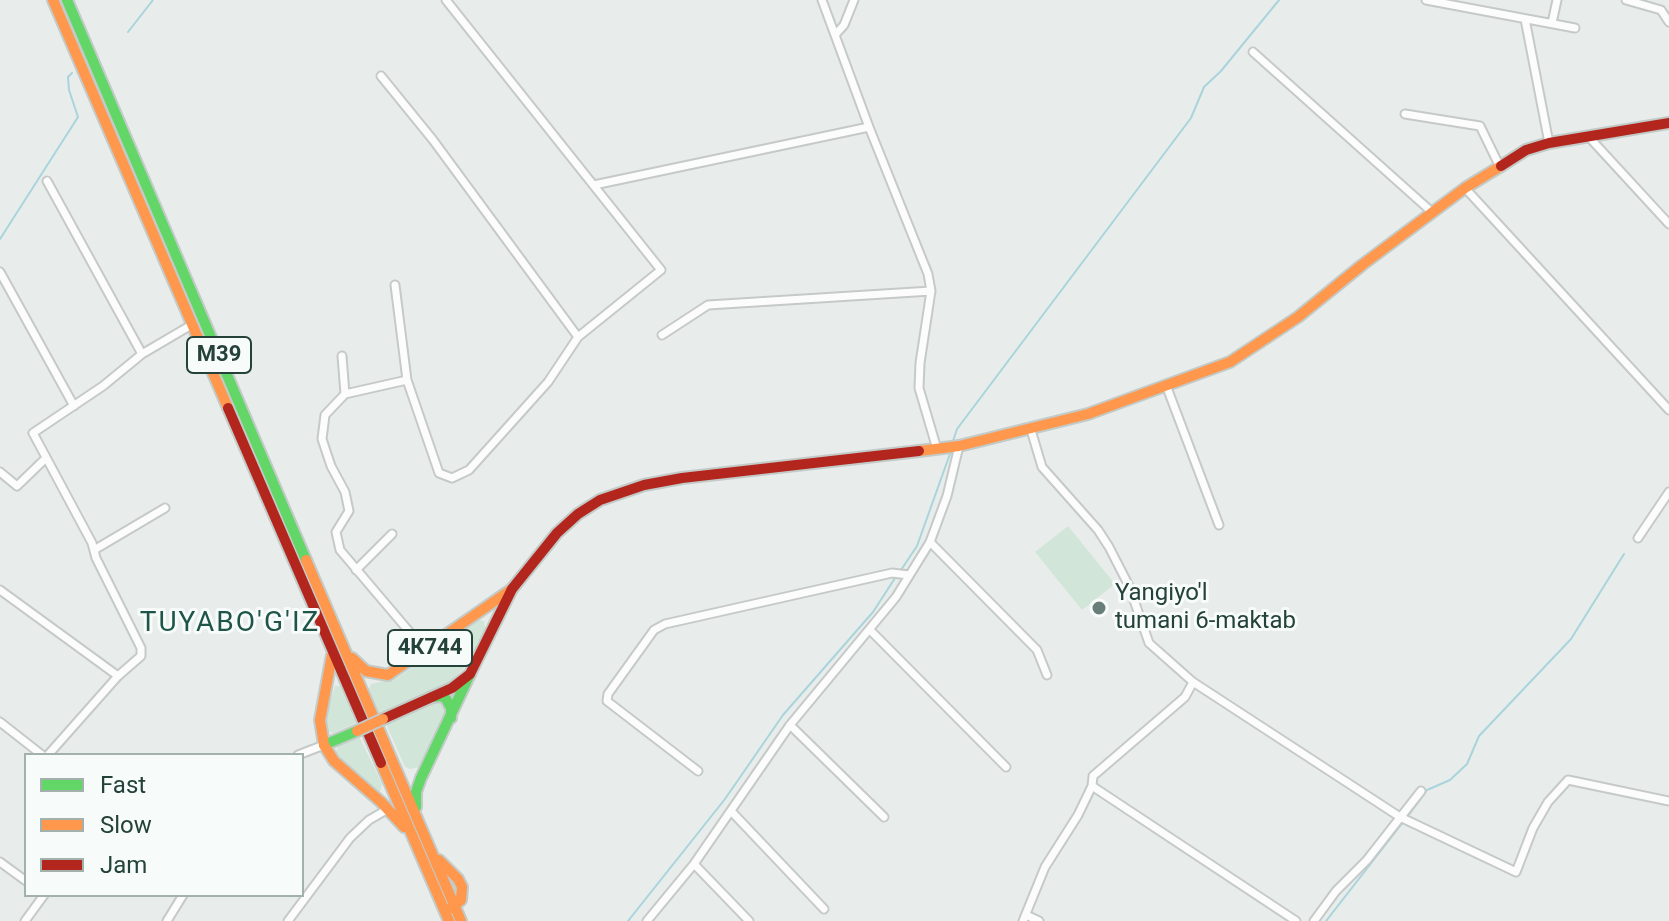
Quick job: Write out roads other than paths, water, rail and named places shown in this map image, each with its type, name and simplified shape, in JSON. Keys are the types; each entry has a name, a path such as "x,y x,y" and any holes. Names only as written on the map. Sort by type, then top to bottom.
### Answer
{"main road":[{"name":"M39","path":"53,0 193,324 311,583 346,651 431,851 460,883 462,896 455,907"},
{"name":"M39","path":"67,0 311,583 332,648 449,921"},
{"path":"324,745 452,688 470,674 512,589 570,520 600,500 629,489 682,478 959,446 1088,414 1230,362 1264,341 1465,188 1526,150 1549,143 1669,123"},
{"name":"4К744","path":"346,651 361,668 382,676 394,672 512,589"},
{"path":"332,648 332,666 320,720 324,745 334,761 388,809 414,839"},
{"name":"4К744","path":"417,819 416,792 427,761 451,718 470,674"},
{"path":"432,697 446,699 451,708 451,718"},
{"path":"443,907 455,907 461,921"}],"street":[{"path":"395,285 407,380 439,473 452,478 469,470 548,382 578,337 661,270 446,0"},
{"path":"822,0 928,274 931,291 919,388 941,448"},
{"path":"835,35 844,25 854,0"},
{"path":"1426,0 1575,28"},
{"path":"1552,23 1557,0"},
{"path":"1626,0 1661,10 1669,22"},
{"path":"1525,19 1549,143"},
{"path":"1253,52 1434,214"},
{"path":"381,76 433,140 578,337"},
{"path":"1405,114 1480,126 1499,165"},
{"path":"594,185 869,127"},
{"path":"1588,136 1669,224"},
{"path":"47,181 142,354"},
{"path":"1465,188 1669,410"},
{"path":"0,272 74,406"},
{"path":"662,335 708,305 931,291"},
{"path":"50,753 118,676 141,656 141,648 33,433 103,386 142,354 193,324"},
{"path":"342,356 345,394 325,415 322,439 331,466 345,492 349,511 336,532 340,550 425,651"},
{"path":"345,394 407,380"},
{"path":"1166,385 1219,525"},
{"path":"1031,430 1042,467 1098,530 1109,547 1129,586 1149,643 1193,682 1400,817 1516,872 1533,828 1548,802 1568,780 1669,801"},
{"path":"647,921 694,864 790,725 870,630 909,575 930,542 947,496 959,446"},
{"path":"0,472 17,486 46,458"},
{"path":"1638,538 1669,492"},
{"path":"94,550 165,508"},
{"path":"356,570 392,534"},
{"path":"930,542 1037,650 1047,675"},
{"path":"698,771 607,701 608,694 654,630 665,624 892,573 909,575"},
{"path":"0,590 118,676"},
{"path":"870,630 1006,767"},
{"path":"1039,921 1025,918 1045,867 1070,830 1092,786 1093,776 1185,697 1193,682"},
{"path":"0,722 39,753"},
{"path":"790,725 884,817"},
{"path":"303,753 324,745"},
{"path":"1092,786 1296,921"},
{"path":"1314,921 1421,791"},
{"path":"288,921 350,838 369,820 388,809"},
{"path":"731,811 824,909"},
{"path":"0,862 24,880"},
{"path":"694,864 749,921"},
{"path":"25,921 43,897"},
{"path":"167,921 182,897"}],"waterway":[{"path":"128,32 153,0"},
{"path":"953,441 957,429 1191,118 1204,87 1221,71 1279,0"},
{"path":"0,239 78,117 69,90 68,77 72,73"},
{"path":"901,570 917,546 951,451"},
{"path":"1408,816 1427,790 1450,780 1467,764 1479,736 1571,639 1624,554"},
{"path":"628,921 725,799 783,715 873,612 897,575"},
{"path":"1326,921 1404,821"}],"place":[{"name":"Yangiyo'l tumani 6-maktab","path":"1099,608"}],"district":[{"name":"TUYABO'G'IZ","path":"230,624"}]}
